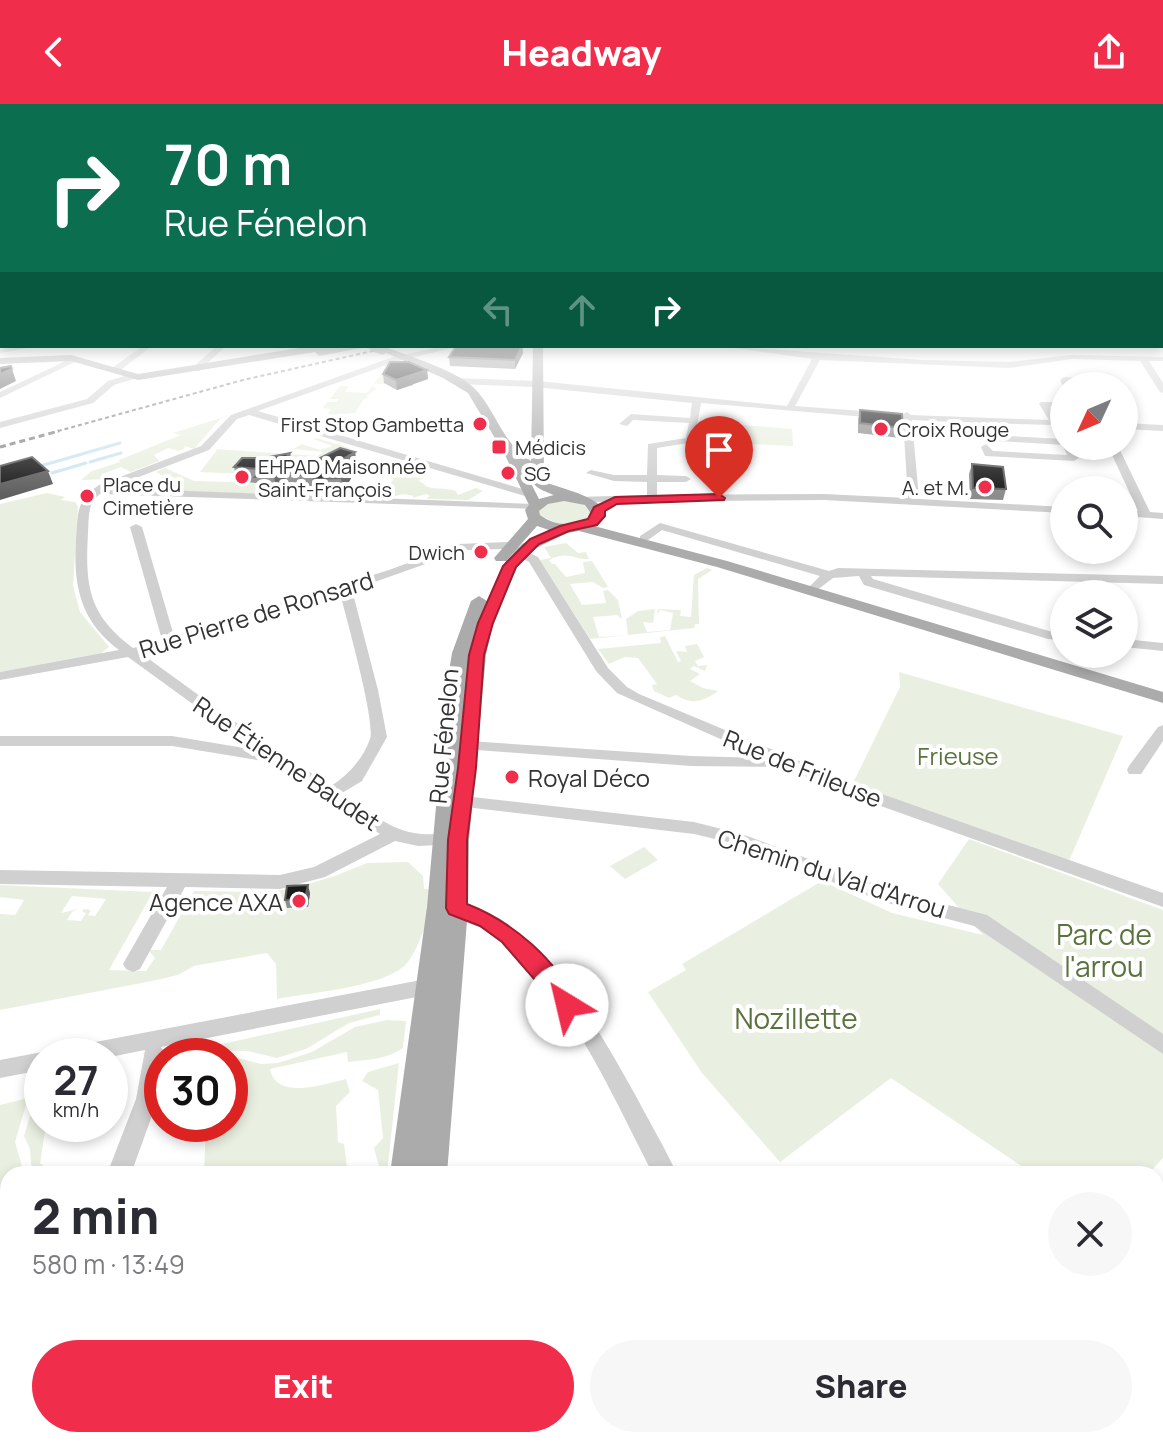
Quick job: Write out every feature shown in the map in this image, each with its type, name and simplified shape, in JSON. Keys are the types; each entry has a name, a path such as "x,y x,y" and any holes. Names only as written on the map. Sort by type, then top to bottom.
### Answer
{"main road":[{"path":"117,371 134,376 174,371"},
{"path":"433,371 456,381 477,397 510,453 532,502 572,528 708,560 1163,698"},
{"path":"538,371 539,483 578,498 607,526 708,560"},
{"path":"510,453 537,470"},
{"path":"532,502 578,498"},
{"name":"Rue Fénelon","path":"450,840 463,802 477,655 532,502"},
{"path":"514,549 572,528 598,514"},
{"name":"Rue Fénelon","path":"451,891 450,840 461,653 479,602 514,549"},
{"path":"406,1166 440,984 451,891"},
{"path":"433,1166 443,1021 440,984 451,891"}],"street":[{"path":"0,395 49,371"},
{"path":"96,491 202,450 227,421 356,371"},
{"path":"790,408 810,371"},
{"path":"1151,371 1163,390"},
{"path":"0,425 93,399 111,383 134,376"},
{"path":"456,381 538,385 870,416 1050,422"},
{"path":"652,498 652,446 691,440 697,400"},
{"path":"248,412 496,484 532,502"},
{"path":"907,415 914,501"},
{"path":"624,424 631,417 695,421"},
{"path":"976,418 985,438 1050,441"},
{"path":"1138,427 1163,428"},
{"path":"986,447 989,454 1050,457"},
{"path":"1120,460 1146,515"},
{"path":"591,473 614,478 686,479"},
{"path":"96,491 532,502"},
{"name":"Rue Étienne Baudet","path":"96,491 84,507 80,572 91,611 128,653 393,835 418,840 450,840"},
{"path":"578,498 824,497 1050,509"},
{"path":"598,514 607,503 629,499"},
{"path":"1138,514 1163,516"},
{"path":"644,538 660,526 833,574 1163,580"},
{"path":"136,527 169,642"},
{"name":"Rue Pierre de Ronsard","path":"0,676 128,653 169,642 475,545 514,549"},
{"name":"Rue de Frileuse","path":"514,549 534,560 603,671 622,690 856,791 1163,900"},
{"path":"863,573 868,582 1050,635"},
{"path":"812,590 833,574"},
{"path":"331,793 356,777 379,737 371,690 345,588"},
{"path":"1138,644 1163,647"},
{"path":"1135,770 1163,730"},
{"path":"0,741 172,741 280,759"},
{"path":"469,746 691,761 787,763"},
{"name":"Chemin du Val d'Arrou","path":"463,802 694,828 722,834 890,897 980,920 1163,1045"},
{"path":"0,877 261,884 299,878 345,861 393,835"},
{"path":"133,964 179,882"},
{"path":"451,891 520,946 550,981 617,1086 661,1166"},
{"path":"128,1045 440,984"},
{"path":"0,1069 24,1064"},
{"path":"122,1166 144,1107"}],"green space":[{"path":"384,371 385,371 387,384 374,384 373,387 377,388 364,399 355,413 341,414 351,420 345,428 334,425 341,421 327,416 331,409 323,408 327,402 337,402 339,399 330,399 340,386 349,386 345,392 367,393"},
{"path":"230,415 220,419 194,449 184,446 179,451 168,448 154,455 159,461 131,472 121,467 102,474 111,479 81,480 92,471 181,435 173,433"},
{"path":"731,424 792,429 793,446 730,443"},
{"path":"313,439 350,448 314,462 303,462 305,466 293,476 200,472 217,450 214,449 318,456 323,452 293,449 302,444 320,450 333,446"},
{"path":"399,462 418,471 411,476 419,478 429,474 418,481 429,487 449,489 458,495 476,488 483,491 468,500 426,499 430,496 426,494 412,498 414,496 404,494 391,497 388,495 394,491 385,489 393,480 391,466"},
{"path":"165,468 194,481 263,483 256,494 117,489 132,481 145,488 165,480 156,472"},
{"path":"47,493 65,497 61,500 75,502 78,507 73,586 80,612 109,647 99,655 0,672 0,504"},
{"path":"557,501 575,501 588,506 593,514 580,523 566,525 538,513 543,506"},
{"path":"566,543 578,553 586,552 589,559 562,556 549,560 552,564 566,577 585,573 583,562 592,561 608,587 603,588 593,582 570,584 582,605 606,603 603,591 608,590 618,600 622,619 617,615 593,617 599,637 627,635 590,639 540,560 551,558 544,547"},
{"path":"707,568 712,570 698,579 699,624 695,624 694,628 628,635 626,619 638,611 655,609 653,623 643,622 647,632 670,630 673,613 660,610 657,615 658,609 681,610 680,616 691,617 694,575"},
{"path":"665,636 678,662 681,661 676,651 687,652 685,646 697,644 704,657 695,661 698,666 707,665 705,671 694,666 690,669 700,674 690,681 718,691 698,701 676,695 669,698 654,691 652,685 657,684 638,658 625,657 609,664 598,649 661,643 660,637"},
{"name":"Frieuse","path":"899,672 1123,736 1069,861 852,785 900,687"},
{"name":"Nozillette","path":"969,839 1163,910 1163,1158 1156,1166 1021,1166 891,1078 780,1162 702,1073 648,992 686,970 682,964 822,881 892,913 983,935 938,884"},
{"path":"644,847 658,860 625,879 610,866"},
{"path":"408,862 423,876 424,889 437,889 412,957 397,971 383,978 346,988 277,999 276,964 267,953 194,966 178,975 152,981 0,1010 0,914 15,915 24,900 0,897 0,885 153,892 109,970 146,971 155,958 148,950 161,950 194,891 291,889 367,863","holes":["72,896 106,899 95,916 88,915 91,910 84,909 82,912 86,913 81,921 67,920 78,909 61,913"]},
{"path":"380,1009 380,1015 349,1023 306,1049 277,1058 248,1051 248,1038"},
{"path":"387,1020 406,1021 403,1048 390,1055 348,1062 347,1052 270,1069 274,1079 291,1088 346,1079 350,1092 336,1106 338,1142 344,1144 347,1166 204,1166 205,1142 248,1142 248,1061 278,1063 312,1052 355,1027"},
{"path":"399,1063 388,1166 379,1166 374,1148 383,1138 378,1090 362,1081 368,1072"},
{"path":"24,1099 24,1112 15,1142 22,1166 0,1166 0,1105"},
{"path":"27,1142 43,1142 42,1166 31,1166"}],"building":[{"path":"385,371 425,371 396,380 383,374"},
{"path":"860,410 902,414 903,428 860,423"},
{"path":"340,448 355,452 343,459 351,462 341,478 314,479 316,475 286,475"},
{"path":"290,453 274,477 255,477 261,469 234,467 242,458"},
{"path":"32,457 48,471 0,484 0,466"},
{"path":"972,464 1003,467 1006,489 973,488"},
{"path":"308,885 305,898 285,900 287,886"}],"waterway":[{"path":"37,467 120,443"},
{"path":"90,462 121,453"},
{"path":"52,473 86,463"}],"railway":[{"path":"51,433 285,371"},
{"path":"0,447 59,431"}],"place":[{"name":"First Stop Gambetta","path":"480,424"},
{"name":"Croix Rouge","path":"881,429"},
{"name":"Médicis","path":"499,447"},
{"name":"SG","path":"508,473"},
{"name":"EHPAD Maisonnée Saint-François","path":"242,477"},
{"name":"A. et M.","path":"985,487"},
{"name":"Place du Cimetière","path":"87,496"},
{"name":"Dwich","path":"481,552"},
{"name":"Royal Déco","path":"512,777"},
{"name":"Agence AXA","path":"299,901"}],"route":[{"path":"567,1005 550,981 509,936 488,920 456,908 458,840 477,655 485,623 510,566 520,552 565,528 593,522 599,516 598,509 607,503 635,498 719,498"}],"park label":[{"name":"Parc de l'arrou","path":"1104,950"}]}
